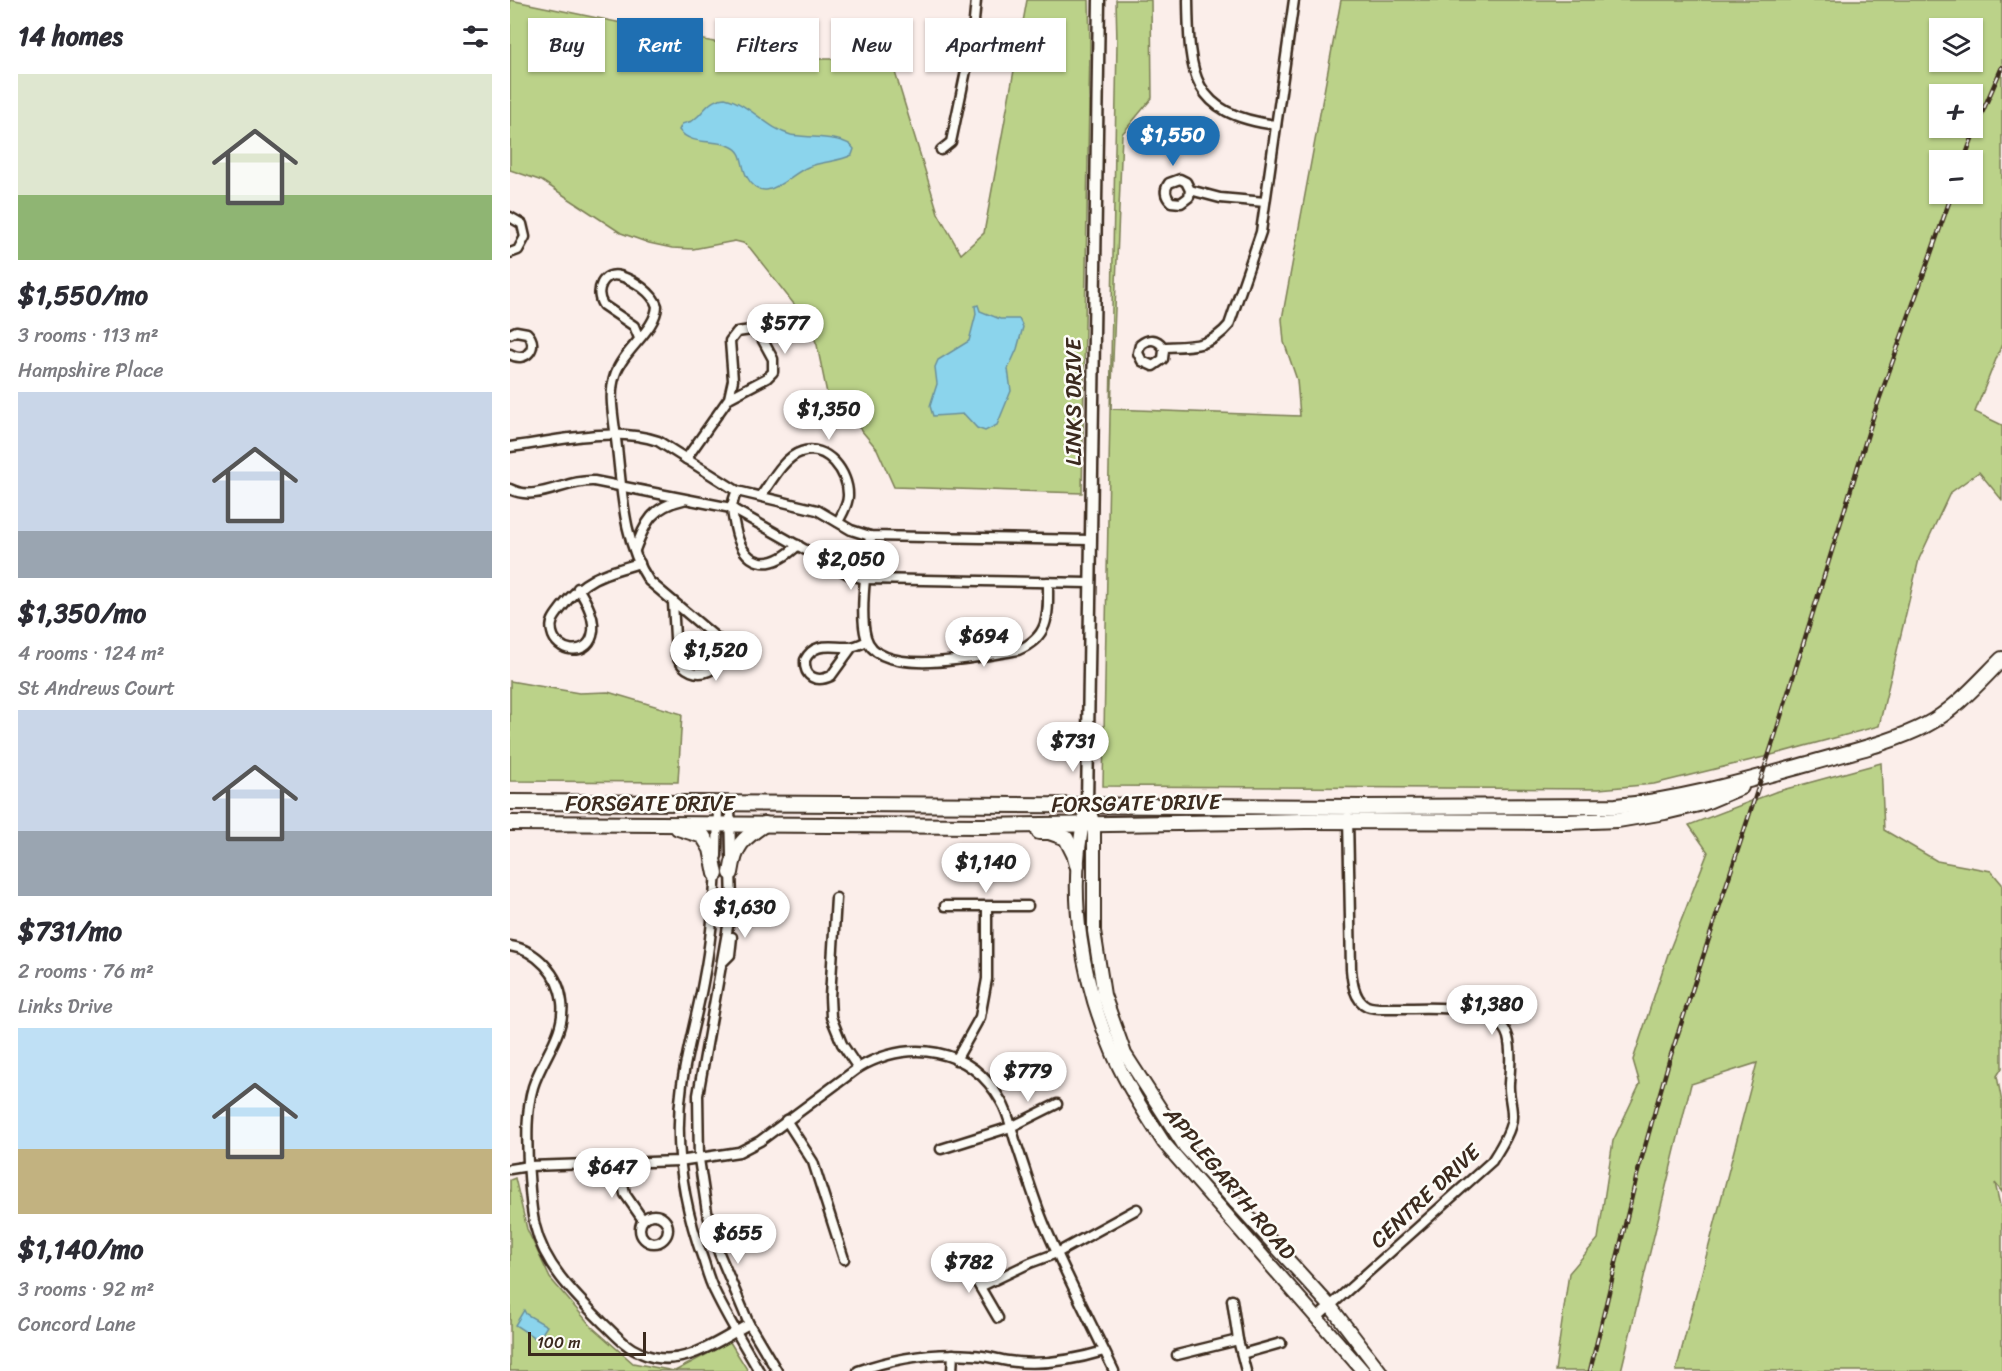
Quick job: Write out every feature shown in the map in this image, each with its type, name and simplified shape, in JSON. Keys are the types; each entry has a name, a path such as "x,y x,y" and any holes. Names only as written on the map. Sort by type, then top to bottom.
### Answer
{"main road":[{"name":"FORSGATE DRIVE","path":"510,802 1087,805 1566,822 1618,820 1703,803 1756,779 1887,742 1927,724 1957,703 2002,659"},
{"name":"APPLEGARTH ROAD","path":"1087,805 1094,931 1104,995 1125,1054 1185,1148 1331,1307 1380,1371"},
{"name":"FORSGATE DRIVE","path":"510,823 981,826 1348,814"},
{"path":"652,823 684,829 703,836 711,849 716,874"},
{"path":"731,873 734,855 742,840 765,824"},
{"name":"APPLEGARTH ROAD","path":"1088,824 1077,866 1078,910 1083,952 1089,984 1105,1035 1131,1088 1164,1143 1363,1371"},
{"path":"981,826 1014,832 1059,834 1070,844 1077,866"}],"street":[{"path":"941,150 951,142 972,42 976,0"},
{"name":"LINKS DRIVE","path":"1087,805 1099,0"},
{"path":"1188,0 1188,49 1199,85 1215,104 1234,116 1254,123 1276,125"},
{"path":"1164,350 1163,359 1153,366 1142,361 1138,353 1140,345 1149,340 1157,340 1163,347 1194,346 1207,342 1220,336 1229,325 1261,232 1294,0"},
{"path":"1190,190 1220,198 1264,202"},
{"path":"510,217 522,224 525,237 518,250 510,253"},
{"path":"639,338 634,326 600,300 598,290 609,277 620,276 648,292 657,306 655,320 625,355 615,375 612,393 625,513 635,550 649,581 674,602 719,640 723,651 714,668 703,673 695,673 684,668 679,662 676,655 674,602"},
{"path":"686,459 729,398 733,380 730,342 738,332 751,330 760,335 773,359 772,372 767,378 729,398"},
{"path":"510,334 516,331 527,333 531,336 533,346 527,355 522,357 510,354"},
{"path":"510,447 616,434 644,436 658,441 737,491 817,510 851,530 870,536 1090,540"},
{"path":"760,496 795,455 818,451 833,459 847,486 849,495 847,504 838,522"},
{"path":"510,489 532,494 584,480 731,508 850,575 865,579 1089,583"},
{"path":"737,491 731,508 738,541 741,548 753,559 768,563 776,562 798,546"},
{"path":"635,550 650,517 662,506 690,499"},
{"path":"870,536 865,579 864,623 867,641 874,650 890,659 906,662 937,662 1018,650 1035,640 1046,625 1048,582"},
{"path":"578,588 590,609 593,633 588,644 583,648 570,650 560,646 555,640 551,626 553,619 578,588 608,572 640,563"},
{"path":"852,647 835,673 827,678 812,678 806,671 805,660 813,649 852,647 867,641"},
{"path":"724,803 732,904 698,1095 699,1159 702,1189 712,1232 749,1324 777,1371"},
{"name":"CENTRE DRIVE","path":"1318,1317 1491,1161 1502,1146 1513,1118 1508,1092 1510,1059 1508,1037 1502,1026 1489,1016 1465,1010 1383,1008 1367,1006 1359,999 1353,984 1351,969 1348,814"},
{"path":"724,823 707,955 681,1094 679,1161 682,1186 695,1238 714,1292 759,1371"},
{"path":"836,898 830,996 831,1017 842,1044 858,1068"},
{"path":"945,906 1028,906"},
{"path":"956,1060 980,1017 987,979 987,907"},
{"path":"510,946 518,947 531,954 545,965 558,984 563,1005 559,1032 533,1087 527,1138 532,1212 544,1251 560,1277 624,1343 640,1353 656,1358 673,1360 694,1354 749,1324"},
{"path":"707,955 723,961"},
{"path":"510,1169 529,1166 679,1161 739,1152 759,1141 858,1068 874,1059 906,1050 939,1053 971,1068 1001,1101 1045,1225 1114,1371"},
{"path":"681,1094 698,1095"},
{"path":"941,1149 1011,1126 1057,1104"},
{"path":"786,1120 813,1162 844,1260"},
{"path":"619,1162 625,1194 643,1220"},
{"path":"980,1287 1030,1263 1058,1253 1137,1209"},
{"path":"963,1258 998,1317"},
{"path":"1232,1300 1238,1340 1246,1371"},
{"path":"1177,1355 1238,1340"},
{"path":"1242,1354 1281,1343"},
{"path":"858,1371 885,1362 916,1356 974,1355 1011,1362 1074,1360 1104,1351"},
{"path":"952,1371 953,1354"}],"green space":[{"path":"510,0 597,18 528,18 528,72 605,72 605,20 617,22 617,72 703,72 703,40 715,42 715,72 819,72 819,59 831,59 831,72 895,72 938,213 961,254 984,233 1014,72 1066,72 1066,18 1024,18 1027,0 1089,0 1082,493 894,487 877,449 856,424 829,403 817,345 808,322 750,248 735,241 693,249 672,248 649,243 621,233 542,181 510,170"},
{"path":"1116,0 1151,0 1152,98 1122,134 1111,409 1300,416 1297,380 1284,342 1282,319 1341,0 2002,0 2002,344 1975,412 2002,425 2002,500 1979,472 1950,493 1919,559 1879,726 1654,784 1599,789 1103,786"},
{"path":"510,681 579,693 608,692 682,714 678,782 510,781"},
{"path":"1881,763 1884,830 1937,861 1991,871 2002,884 2002,1068 1997,1076 2002,1102 2002,1192 1995,1183 2002,1214 2002,1371 1676,1371 1757,1063 1691,1084 1621,1371 1555,1371 1569,1273 1598,1239 1613,1141 1640,1084 1633,1060 1668,954 1708,852 1689,825 1775,792"},
{"path":"515,1178 527,1229 550,1278 592,1327 633,1363 674,1371 510,1371 510,1180"},
{"path":"730,1342 748,1371 675,1371"}],"water":[{"path":"725,98 742,105 782,132 843,141 854,149 852,155 808,167 776,187 761,190 754,186 747,177 740,155 735,149 724,144 690,138 679,130 682,124 692,121 714,101"},
{"path":"978,305 980,311 1000,319 1019,319 1023,327 1008,369 1011,391 997,425 985,431 977,428 964,414 933,416 930,406 937,384 935,367 938,360 969,341 976,314 975,306"},
{"path":"524,1310 526,1314 547,1326 538,1340 515,1325"}],"railway":[{"path":"1968,150 2002,67"},
{"path":"1590,1371 1637,1175 1669,1061 1773,742 1874,414 1948,204"}]}
